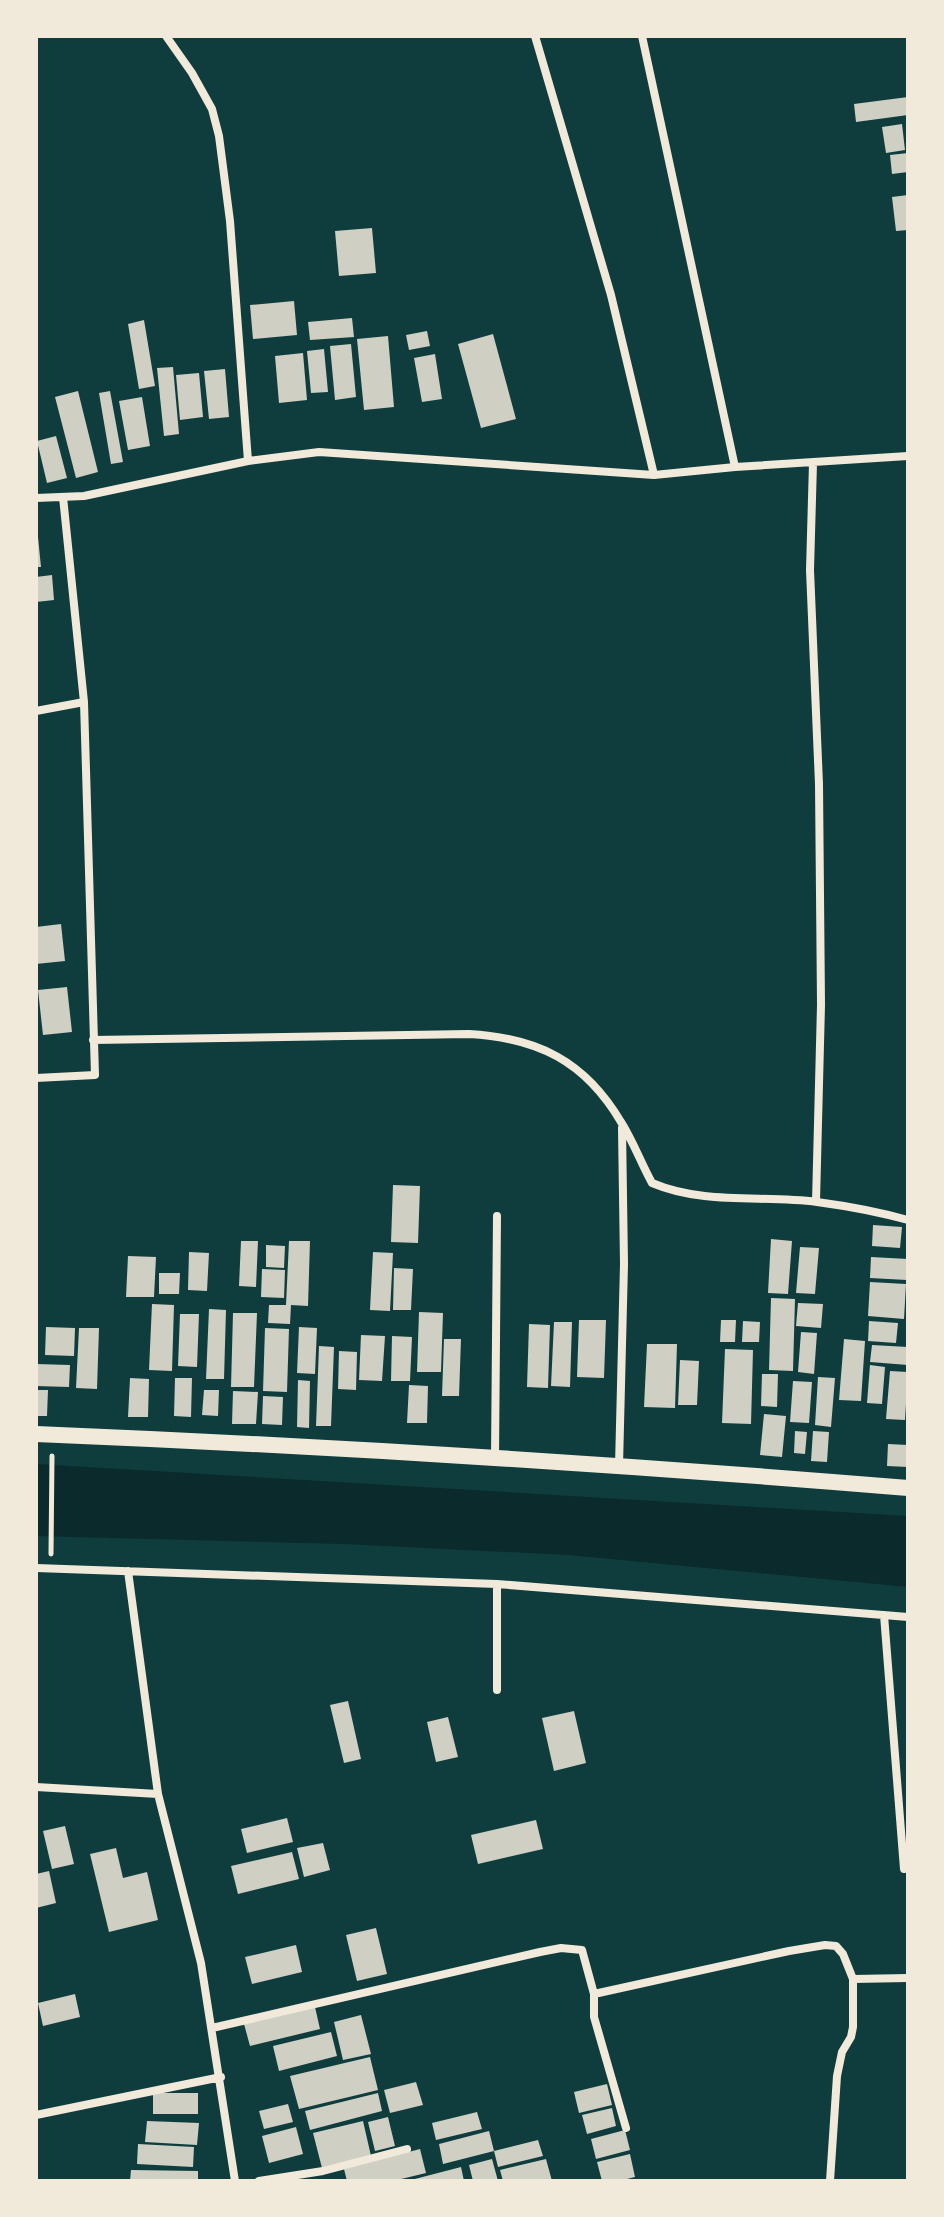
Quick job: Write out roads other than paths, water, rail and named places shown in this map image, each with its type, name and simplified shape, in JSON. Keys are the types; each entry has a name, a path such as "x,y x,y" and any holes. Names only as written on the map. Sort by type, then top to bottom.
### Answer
{"main road":[{"path":"36,1434 619,1466 908,1488"}],"street":[{"path":"166,36 212,109 219,136 230,221 248,461"},
{"path":"535,36 611,295 654,475"},
{"path":"642,36 735,467"},
{"path":"36,498 84,496 248,461 319,452 654,475 908,456"},
{"path":"813,463 810,570 819,784 821,1005 816,1202"},
{"path":"36,1078 95,1075 84,702 63,497"},
{"path":"36,711 84,702"},
{"path":"93,1040 497,1035 546,1049 562,1059 604,1098 622,1123 652,1183 696,1196 816,1202 908,1220"},
{"path":"619,1466 624,1264 622,1123"},
{"path":"495,1460 497,1216"},
{"path":"36,1568 497,1584 908,1617"},
{"path":"128,1571 158,1794 201,1963 235,2181"},
{"path":"497,1584 497,1690"},
{"path":"884,1615 904,1869"},
{"path":"36,1787 158,1794"},
{"path":"594,1994 825,1945 836,1946 843,1954 853,1979 853,2027 842,2052 837,2076 830,2181"},
{"path":"212,2028 561,1948 582,1950 594,1994 594,2017 626,2128"},
{"path":"853,1979 908,1978"},
{"path":"36,2115 221,2077"},
{"path":"259,2181 323,2171 407,2149"}],"water":[{"path":"36,1464 908,1516 908,1587 568,1555 345,1544 36,1536"}]}
